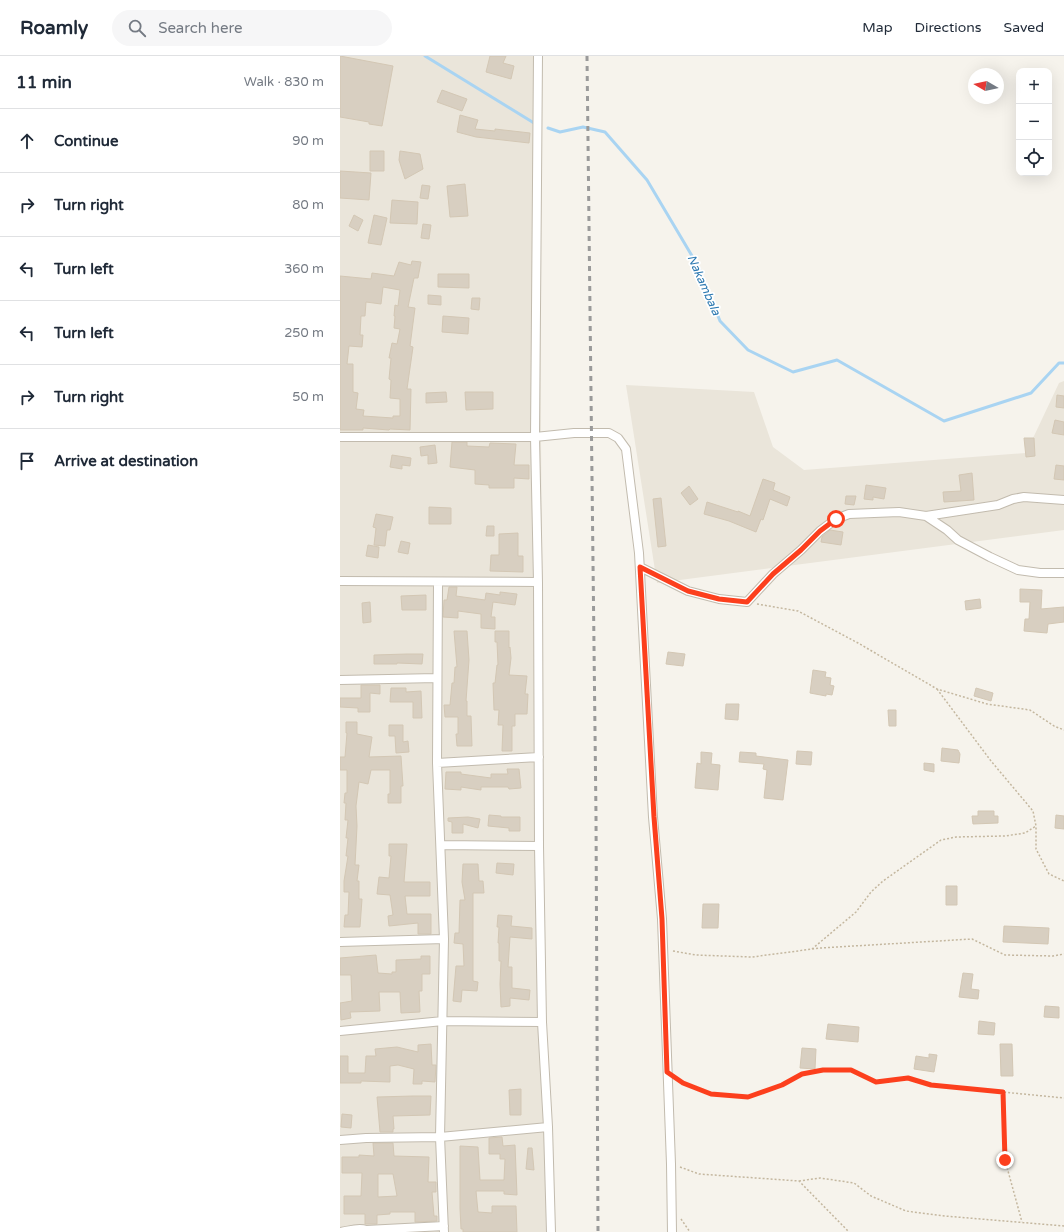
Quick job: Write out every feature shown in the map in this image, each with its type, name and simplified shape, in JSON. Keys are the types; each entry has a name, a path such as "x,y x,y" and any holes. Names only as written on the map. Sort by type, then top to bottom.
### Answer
{"street":[{"path":"538,56 535,437 538,582 539,846 542,1022 548,1127 551,1232"},
{"path":"340,437 535,437 574,433 609,433 613,434 626,448 640,567 648,736 662,919 672,1232"},
{"path":"640,567 688,591 719,599 747,602 773,574 820,531 836,519 849,514 899,512 926,516 998,505 1013,499 1024,497 1044,497 1064,500"},
{"path":"926,516 947,530 958,540 1018,570 1040,573 1064,573"},
{"path":"340,582 538,582"},
{"path":"340,1232 360,1230 444,1229 440,1137 444,939 437,763 436,678 438,583"},
{"path":"340,680 436,678"},
{"path":"437,763 539,757"},
{"path":"441,845 539,846"},
{"path":"340,942 444,939"},
{"path":"340,1031 443,1021 542,1022"},
{"path":"340,1140 366,1138 440,1137 548,1127"}],"path":[{"path":"747,602 798,611 858,643 937,689 987,704 1030,710 1054,726 1064,730"},
{"path":"937,689 991,761 1033,812 1036,826 1036,849 1049,874 1064,881"},
{"path":"812,949 856,912 871,892 883,881 941,840 956,837 1005,836 1025,833 1036,826"},
{"path":"663,949 696,955 752,957 812,949 972,939 1005,955 1053,956 1064,954"},
{"path":"667,1072 683,1083 711,1094 748,1097 782,1085 802,1074 823,1070 851,1070 876,1082 908,1078 931,1085 1064,1098"},
{"path":"1003,1092 1005,1160 1022,1222"},
{"path":"671,1164 699,1174 800,1181 820,1178 854,1183 871,1196 906,1211 945,1216 1064,1226"},
{"path":"800,1181 849,1232"}],"shaded area":[{"path":"340,56 535,56 540,276 546,1232 340,1232"},
{"path":"1064,381 1064,530 657,583 626,385 754,392 773,447 804,470 1026,453 1059,383"}],"building":[{"path":"340,56 393,66 382,126 340,117"},
{"path":"490,56 506,56 503,63 514,66 511,79 486,72"},
{"path":"442,90 467,99 462,111 437,102"},
{"path":"460,115 478,120 475,129 495,131 495,129 530,133 529,143 476,137 457,132"},
{"path":"370,151 384,151 384,171 370,171"},
{"path":"400,151 420,154 423,169 405,179 399,160"},
{"path":"340,171 371,173 369,200 340,198"},
{"path":"465,184 468,216 450,217 447,186"},
{"path":"422,185 430,186 428,199 420,198"},
{"path":"392,200 418,202 417,224 390,223"},
{"path":"354,215 363,220 358,231 349,226"},
{"path":"374,215 387,218 381,245 368,243"},
{"path":"423,224 431,225 429,239 421,238"},
{"path":"412,261 421,262 418,278 414,278 408,307 415,308 410,346 413,347 407,389 411,389 410,430 363,428 363,430 340,430 340,276 371,279 372,273 394,276 399,262 411,265","holes":["383,287 400,290 398,306 395,305 394,316 394,328 400,329 397,344 392,343 389,358 391,358 389,379 391,380 390,398 400,399 400,416 393,416 393,418 363,416 364,410 356,409 358,393 353,392 353,364 347,364 349,346 362,347 363,335 360,335 361,316 365,316 366,302 381,304"]},
{"path":"438,274 469,274 469,288 438,287"},
{"path":"428,295 441,296 441,305 428,304"},
{"path":"472,298 480,298 479,310 471,309"},
{"path":"443,316 469,318 468,334 442,332"},
{"path":"446,392 447,402 426,403 426,393"},
{"path":"465,392 493,392 493,409 466,410"},
{"path":"1057,395 1064,396 1064,408 1056,407"},
{"path":"1055,420 1064,422 1064,435 1052,433"},
{"path":"1024,438 1034,438 1035,456 1026,457"},
{"path":"452,442 467,442 467,446 489,447 490,443 516,444 514,465 529,465 529,479 514,478 514,488 489,488 489,485 475,484 475,470 450,467"},
{"path":"435,445 437,463 428,464 428,455 421,456 420,447"},
{"path":"392,455 411,458 410,466 402,465 402,469 390,467"},
{"path":"1056,465 1064,466 1064,480 1054,479"},
{"path":"972,473 974,500 944,502 943,492 961,491 959,475"},
{"path":"763,479 775,483 773,490 790,497 787,506 770,499 763,520 761,519 756,532 729,521 704,514 707,502 750,516"},
{"path":"866,485 886,488 884,499 873,497 873,500 864,499"},
{"path":"689,486 698,499 690,505 681,493"},
{"path":"846,496 856,496 854,505 845,504"},
{"path":"661,498 666,546 658,547 653,499"},
{"path":"429,507 451,508 451,524 429,524"},
{"path":"376,514 393,517 390,530 387,530 385,546 374,545 376,528 373,527"},
{"path":"487,526 494,526 494,536 486,536"},
{"path":"830,530 843,532 841,545 821,542 822,537"},
{"path":"518,533 518,556 523,556 523,572 490,571 491,555 499,555 499,534"},
{"path":"401,541 410,543 408,554 398,552"},
{"path":"368,545 379,547 378,558 366,556"},
{"path":"449,587 457,587 456,596 485,600 486,593 500,595 500,592 517,594 515,605 493,602 491,617 495,617 495,629 481,628 481,614 458,611 458,618 443,617 444,600 447,600"},
{"path":"1020,589 1042,590 1041,609 1064,607 1064,622 1048,624 1047,633 1024,631 1025,619 1029,619 1030,602 1020,602"},
{"path":"426,595 426,610 402,610 401,596"},
{"path":"980,599 981,608 966,610 965,601"},
{"path":"370,602 371,622 363,623 362,603"},
{"path":"454,631 467,631 469,660 466,701 467,716 471,716 472,746 457,746 456,734 458,734 458,717 445,717 444,705 450,705 452,683 454,683 455,667 457,667"},
{"path":"495,631 509,631 509,648 510,647 511,658 509,675 527,676 525,694 528,694 527,714 515,714 515,726 512,726 512,751 502,751 503,725 498,725 499,710 494,710 493,683 495,683 498,665"},
{"path":"668,652 685,654 683,666 666,664"},
{"path":"423,654 422,664 374,664 374,655"},
{"path":"813,670 826,672 825,677 831,678 830,685 834,686 832,695 826,694 826,696 810,693"},
{"path":"361,685 380,685 380,694 370,693 370,712 358,712 358,708 340,707 340,698 361,698"},
{"path":"391,688 406,688 406,692 421,691 422,718 413,718 413,702 390,702"},
{"path":"976,688 993,693 991,701 974,696"},
{"path":"726,704 739,704 738,720 725,719"},
{"path":"888,710 896,710 896,726 889,726"},
{"path":"346,722 357,722 357,734 372,737 369,757 401,756 403,786 401,786 401,803 388,803 388,794 390,794 390,770 371,770 368,784 359,782 356,806 357,826 355,865 359,865 357,881 359,881 359,899 362,899 360,927 344,927 345,915 348,915 349,892 344,892 344,881 348,856 346,856 348,838 346,838 348,820 345,820 346,803 344,803 345,793 347,793 347,770 340,770 340,757 345,757 347,733"},
{"path":"389,725 403,725 403,742 408,741 409,752 396,753 395,736 389,736"},
{"path":"942,748 958,750 960,754 959,763 941,761"},
{"path":"797,751 812,752 811,765 796,764"},
{"path":"701,752 712,753 711,764 720,765 718,790 695,788 697,763 701,764"},
{"path":"740,752 756,753 756,756 788,760 783,800 764,798 767,770 763,769 764,764 739,762"},
{"path":"924,763 934,764 934,772 924,770"},
{"path":"507,769 519,769 521,788 509,789 508,787 481,787 481,790 461,787 461,790 445,789 446,772 461,772 461,774 491,778 491,774 508,774"},
{"path":"978,811 994,811 994,816 998,816 998,823 973,824 972,816 978,816"},
{"path":"489,815 501,817 520,817 520,831 509,831 509,828 488,826"},
{"path":"1056,815 1064,816 1064,829 1055,828"},
{"path":"468,817 480,819 478,828 463,824 463,833 452,833 452,822 448,821 448,818"},
{"path":"389,844 407,844 404,882 430,882 430,896 405,896 407,914 431,914 431,934 418,934 418,923 389,926 388,916 393,915 390,895 377,894 379,877 389,878 391,856 389,856"},
{"path":"497,863 514,864 513,875 496,873"},
{"path":"463,864 478,864 479,881 483,881 484,893 473,893 473,981 478,982 477,991 462,990 461,1002 453,1001 456,966 464,966 463,944 454,943 455,933 459,933 460,900 465,900 462,882"},
{"path":"946,886 957,886 957,905 946,905"},
{"path":"703,904 719,904 718,928 702,928"},
{"path":"498,915 512,916 511,926 532,928 532,939 510,937 508,967 512,967 512,988 530,990 529,1000 510,998 510,1006 501,1007 501,961 499,961 499,927 497,927"},
{"path":"1004,926 1049,928 1048,944 1003,942"},
{"path":"376,955 378,973 392,974 392,972 396,972 396,960 421,959 421,956 430,956 430,974 422,974 422,991 419,991 420,1012 401,1013 400,992 379,992 380,1011 350,1012 351,1018 341,1020 340,1003 352,1001 351,975 340,975 340,958"},
{"path":"963,973 973,974 971,989 979,990 978,999 959,997"},
{"path":"1045,1006 1059,1007 1059,1018 1044,1017"},
{"path":"979,1021 995,1023 994,1035 978,1034"},
{"path":"828,1024 859,1027 858,1042 826,1039"},
{"path":"431,1044 432,1065 436,1065 435,1082 422,1081 422,1084 413,1084 414,1069 398,1065 390,1066 390,1082 361,1081 361,1083 340,1083 340,1056 348,1056 348,1073 365,1073 366,1056 376,1056 375,1049 397,1047 418,1052 418,1045"},
{"path":"1000,1044 1012,1044 1013,1076 1001,1076"},
{"path":"802,1048 816,1049 815,1069 800,1068"},
{"path":"929,1054 937,1055 934,1072 914,1069 916,1056 929,1058"},
{"path":"521,1089 521,1115 510,1115 509,1090"},
{"path":"431,1096 430,1115 393,1116 393,1132 380,1132 377,1097"},
{"path":"342,1114 352,1115 351,1128 341,1127"},
{"path":"502,1137 503,1146 515,1145 517,1195 504,1194 504,1191 476,1191 478,1212 492,1213 492,1206 516,1206 517,1232 463,1232 463,1229 461,1229 460,1208 460,1146 478,1147 480,1180 504,1180 505,1159 500,1159 500,1154 489,1154 489,1138"},
{"path":"373,1143 393,1143 394,1156 429,1157 428,1182 436,1182 436,1192 432,1192 434,1216 437,1216 437,1221 415,1222 415,1212 390,1212 390,1214 377,1215 377,1224 365,1224 365,1214 344,1214 344,1196 361,1196 362,1173 342,1173 342,1157 359,1157 359,1155 374,1156","holes":["378,1174 393,1174 397,1196 378,1197"]},
{"path":"528,1148 532,1148 534,1170 526,1169"}],"waterway":[{"name":"Nakambala","path":"425,56 534,123"},
{"name":"Nakambala","path":"548,128 560,132 583,127 605,132 647,180 698,266 720,321 748,350 793,372 837,360 944,421 1031,393 1059,363 1064,363"}],"railway":[{"path":"587,56 596,815 598,1232"}],"route":[{"path":"836,519 820,531 773,574 747,602 719,599 688,591 640,567 648,736 662,919 667,1072 683,1083 711,1094 748,1097 782,1085 802,1074 823,1070 851,1070 876,1082 908,1078 931,1085 1003,1092 1005,1160"}]}
